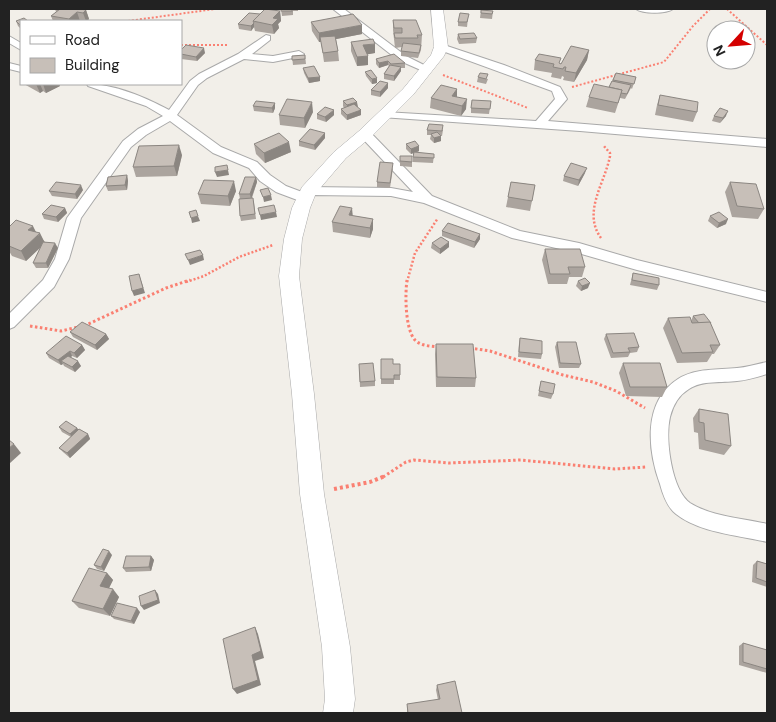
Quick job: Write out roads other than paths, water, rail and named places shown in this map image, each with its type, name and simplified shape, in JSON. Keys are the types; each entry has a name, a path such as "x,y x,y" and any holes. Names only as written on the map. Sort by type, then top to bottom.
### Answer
{"street":[{"path":"338,9 402,58 427,70"},
{"path":"338,713 340,699 336,647 312,494 303,394 289,276 293,240 307,195 340,155 385,115 427,70 441,47 438,9"},
{"path":"641,9 668,9"},
{"path":"10,322 52,278 62,259 74,218 127,144 142,132 171,116 194,83 203,76 242,56 266,38"},
{"path":"9,39 20,46"},
{"path":"441,47 534,79 558,91 561,99 543,119"},
{"path":"242,56 273,59 299,54"},
{"path":"95,85 138,99 171,116 217,150 253,164 265,178 281,189 307,195 390,192 427,199 517,235 579,248 637,265 767,297"},
{"path":"385,115 543,119 580,127 767,143"},
{"path":"365,134 427,199"},
{"path":"767,368 693,380 682,385 671,395 661,417 659,433 662,465 674,497 686,510 720,522 767,533"}]}
